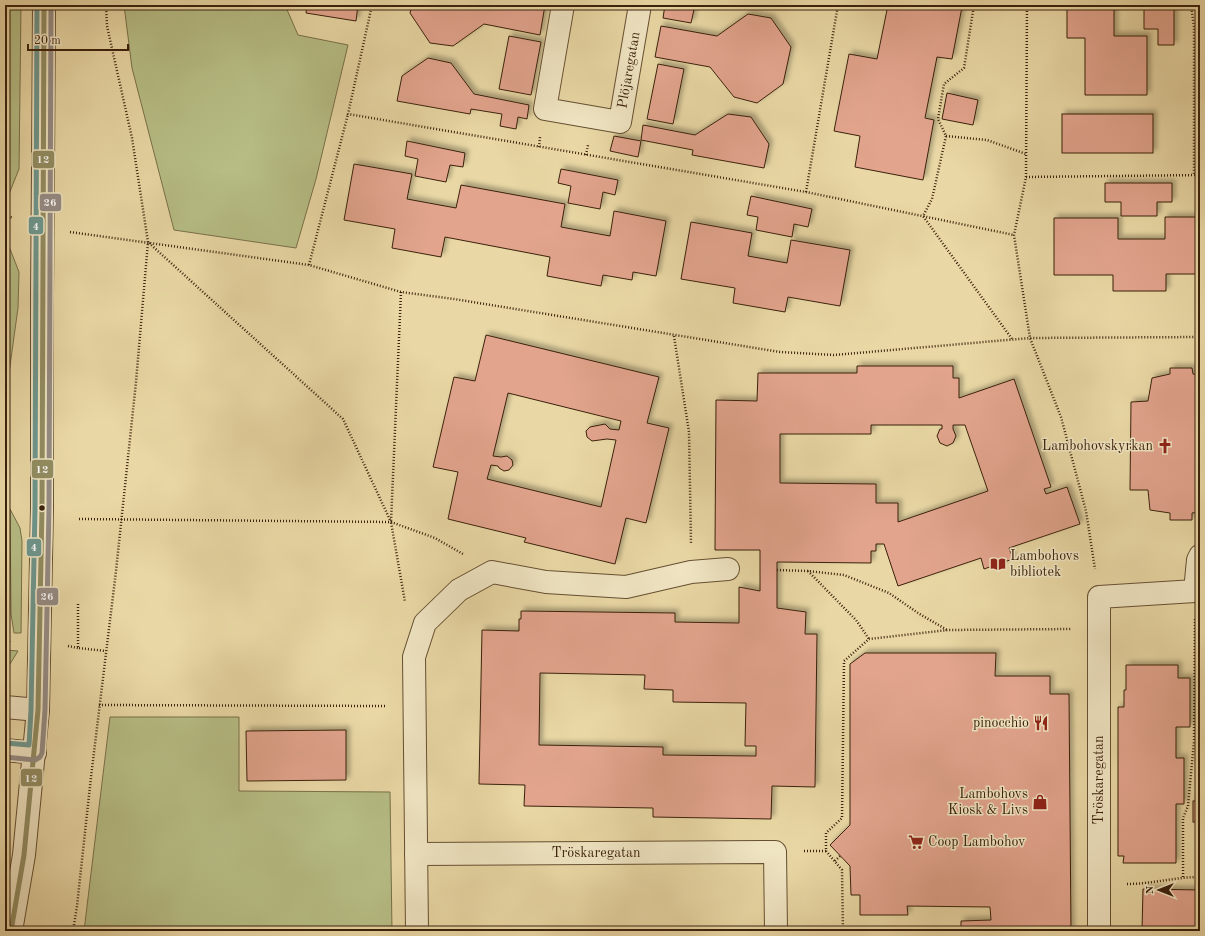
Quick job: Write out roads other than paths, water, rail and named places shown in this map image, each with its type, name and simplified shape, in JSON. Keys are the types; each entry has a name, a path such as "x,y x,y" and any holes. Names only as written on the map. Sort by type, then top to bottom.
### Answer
{"street":[{"path":"11,931 24,855 38,710 42,508 44,5"},
{"name":"Plöjaregatan","path":"563,5 545,109 620,122 640,5"},
{"path":"1198,591 1198,560 1200,556"},
{"path":"417,931 414,657 425,623 459,590 492,572 546,582 626,587 692,572 728,569"},
{"name":"Tröskaregatan","path":"1099,931 1099,597 1198,591"},
{"path":"5,707 38,710"},
{"path":"5,750 35,753"},
{"name":"Tröskaregatan","path":"416,854 775,852 776,931"}],"place":[{"name":"Lambohovskyrkan","path":"1165,446"},
{"name":"Lambohovs bibliotek","path":"998,564"},
{"name":"pinocchio","path":"1041,723"},
{"name":"Lambohovs Kiosk & Livs","path":"1040,802"},
{"name":"Coop Lambohov","path":"916,842"}]}
